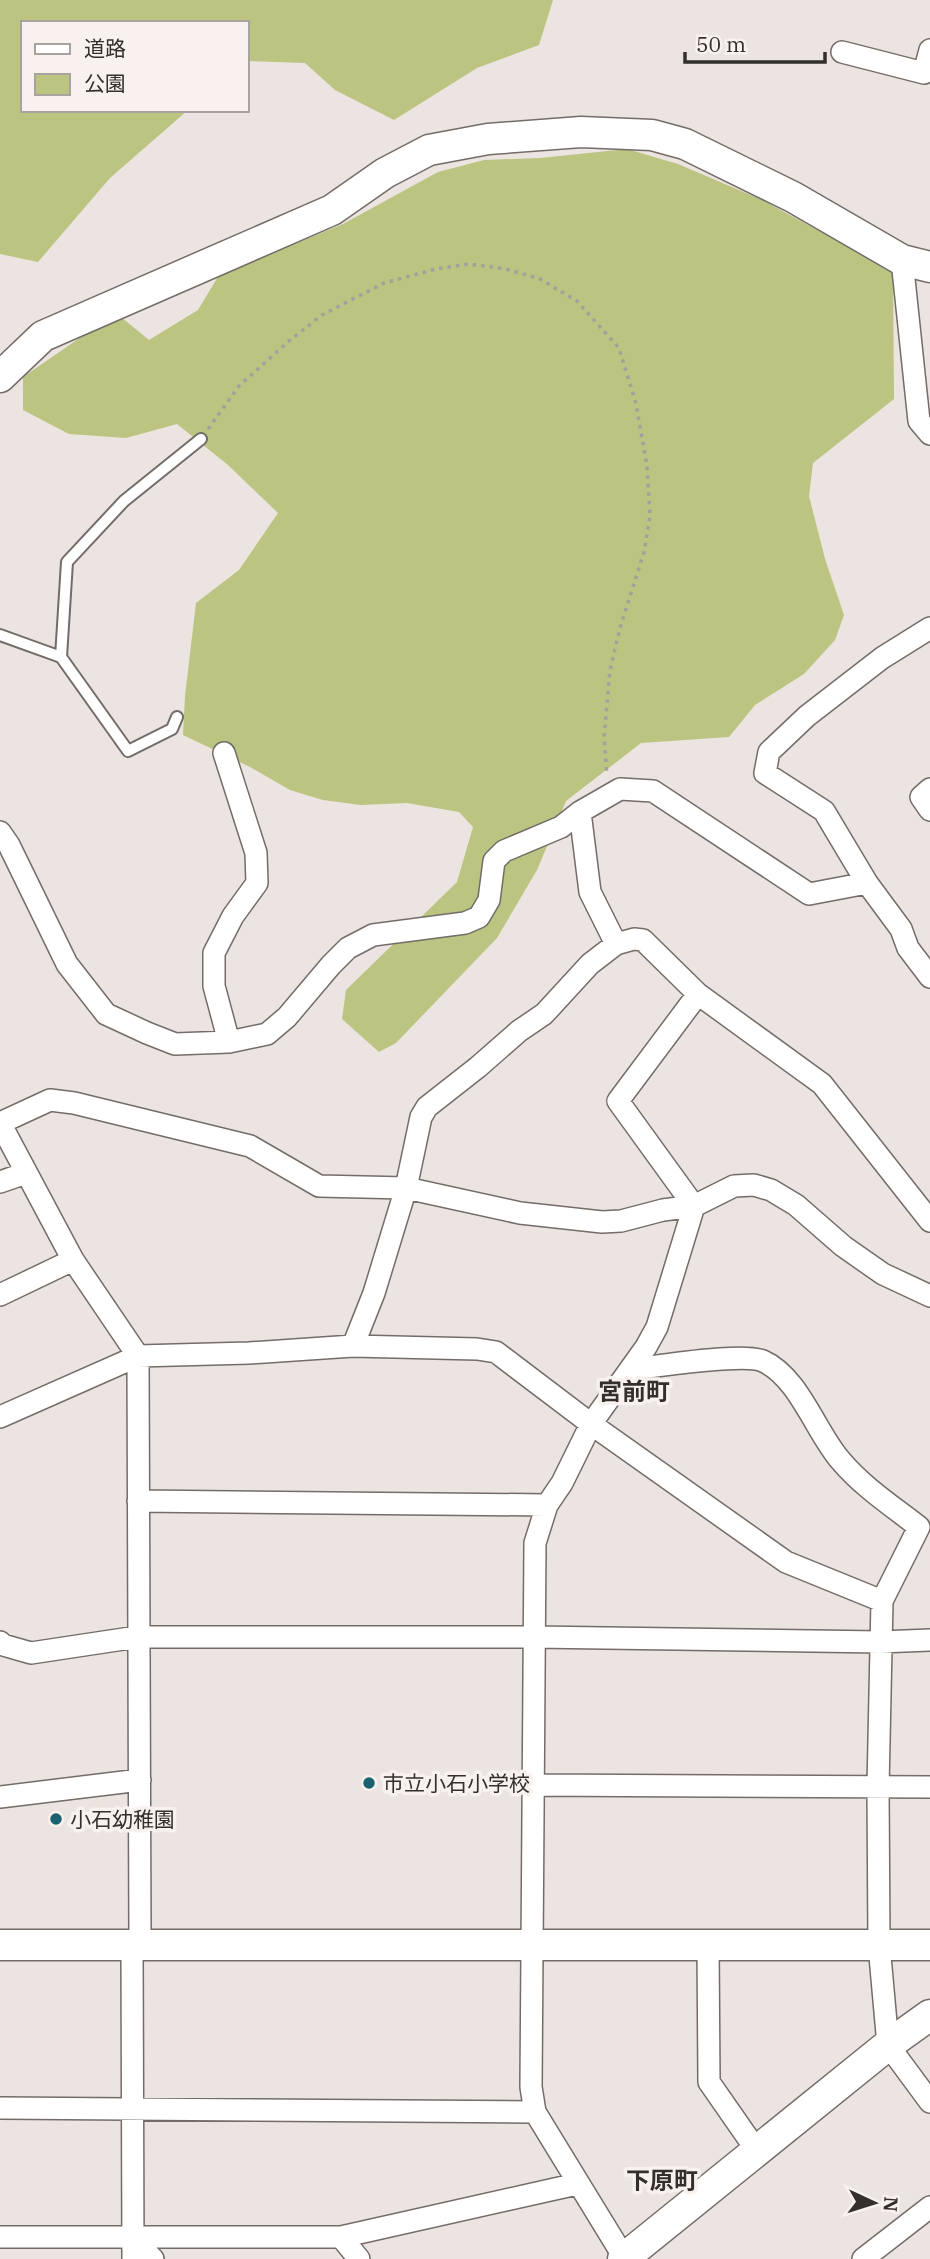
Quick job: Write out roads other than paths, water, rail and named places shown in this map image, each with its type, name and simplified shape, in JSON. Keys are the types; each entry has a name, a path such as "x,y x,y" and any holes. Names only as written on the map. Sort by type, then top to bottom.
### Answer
{"street":[{"path":"842,52 924,74 930,50"},
{"path":"0,377 43,336 332,210 385,173 429,150 488,139 581,132 652,135 685,144 793,197 916,264 919,421 930,434"},
{"path":"930,628 882,658 807,716 769,752 765,772 824,811 867,884 901,929 908,948 930,977"},
{"path":"224,753 256,853 257,883 233,916 214,953 214,986 229,1042"},
{"path":"0,832 9,845 67,964 106,1014 175,1044 229,1042 267,1034 287,1017 348,948 373,935 465,923 479,917 489,900 494,861 504,851 561,827 609,793 620,789 653,791 809,894 867,884"},
{"path":"930,789 921,797 930,810"},
{"path":"580,812 590,892 616,944"},
{"path":"354,1346 374,1293 406,1188 421,1117 427,1107 519,1031 544,1014 590,964 616,944 634,939 643,940 698,994 822,1084 930,1221"},
{"path":"694,1206 618,1101 698,994"},
{"path":"133,2248 140,1780 137,1637 138,1356 73,1260 0,1123 50,1100 74,1103 250,1146 319,1186 406,1188 520,1213 602,1222 621,1221 663,1210 694,1206 734,1186 754,1185 771,1190 796,1205 843,1246 883,1274 930,1296"},
{"path":"0,1182 26,1173"},
{"path":"694,1206 657,1327 591,1424 562,1483 547,1506 535,1543 531,2087 535,2112 624,2259 888,2045 930,2015"},
{"path":"0,1295 73,1260"},
{"path":"0,1417 138,1356 249,1353 354,1346 477,1349 496,1352 591,1424 786,1562 882,1601"},
{"path":"630,1369 742,1357 761,1360 779,1372 806,1407 839,1459 859,1480 919,1527 882,1601 878,1787 879,1945 888,2045 930,2102"},
{"path":"138,1502 547,1506"},
{"path":"0,1642 31,1653 137,1637 534,1637 880,1642 930,1640"},
{"path":"0,1797 140,1780"},
{"path":"533,1785 930,1787"},
{"path":"0,1945 930,1945"},
{"path":"708,1945 709,2082 757,2151"},
{"path":"0,2108 535,2112"},
{"path":"0,2237 133,2248 341,2237 578,2184"},
{"path":"863,2259 930,2207"},
{"path":"341,2237 359,2259"},
{"path":"133,2248 153,2259"}],"lane":[{"path":"61,657 66,562 124,501 201,439"},
{"path":"0,635 61,657 128,751 172,729 177,717"}],"place":[{"name":"市立小石小学校","path":"369,1783"},
{"name":"小石幼稚園","path":"56,1819"}],"district":[{"name":"宮前町","path":"634,1391"},
{"name":"下原町","path":"662,2180"}]}
